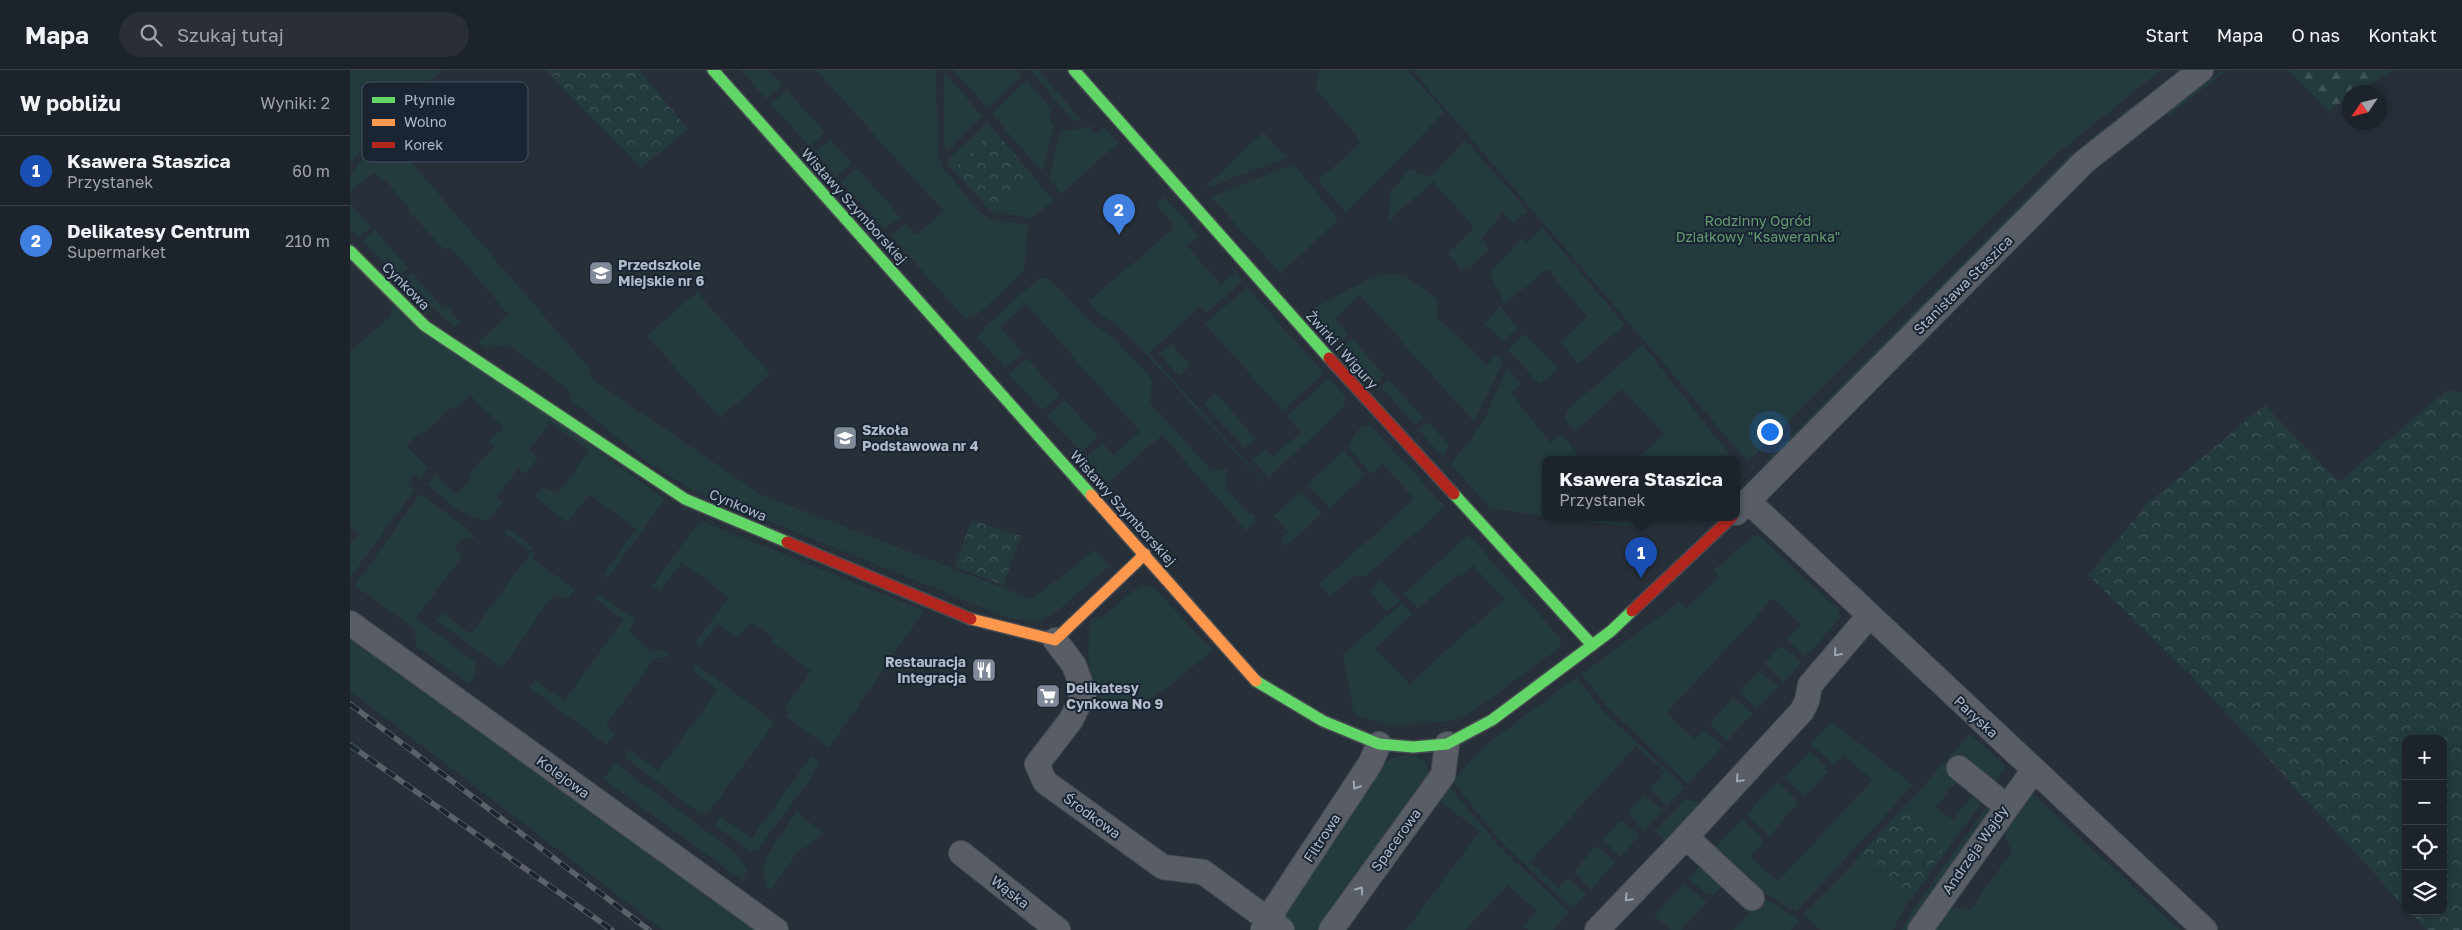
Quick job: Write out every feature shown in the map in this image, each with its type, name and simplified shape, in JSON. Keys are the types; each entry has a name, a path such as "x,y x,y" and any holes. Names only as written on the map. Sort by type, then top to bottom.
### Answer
{"street":[{"name":"Wisławy Szymborskiej","path":"713,70 1258,683 1323,721 1379,744 1413,747 1447,744 1492,720 1592,645"},
{"name":"Żwirki i Wigury","path":"1074,70 1301,327 1592,645"},
{"name":"Stanisława Staszica","path":"1740,509 2084,162 2201,70"},
{"name":"Cynkowa","path":"350,251 425,326 684,498 969,618 1055,640"},
{"name":"Paryska","path":"1740,511 1869,616 2205,930"},
{"name":"Stanisława Staszica","path":"1592,645 1644,602 1728,521"},
{"path":"1055,640 1145,554"},
{"path":"1597,930 1802,711 1807,702 1810,685 1869,616"},
{"name":"Kolejowa","path":"350,623 776,930"},
{"name":"Środkowa","path":"1055,640 1074,665 1084,693 1071,720 1037,764 1045,782 1163,867 1203,872 1272,927"},
{"name":"Filtrowa","path":"1272,927 1275,908 1370,764 1379,744"},
{"name":"Spacerowa","path":"1331,930 1443,775 1447,744"},
{"path":"1959,768 2006,806"},
{"name":"Andrzeja Wajdy","path":"1920,930 2006,806 2033,771"},
{"path":"1686,837 1752,898"},
{"name":"Wąska","path":"961,853 1058,930"}],"green space":[{"path":"350,70 442,70 429,82 362,82 362,150 350,164"},
{"path":"546,70 639,70 688,129 641,168"},
{"path":"740,70 769,70 782,85 766,99"},
{"path":"816,70 933,70 936,72 938,155 944,169 981,214 994,220 1028,225 1024,271 978,314 965,318 891,236 906,223 917,235 943,211"},
{"path":"954,70 1017,70 1022,75 988,109"},
{"path":"1030,70 1038,70 1081,119 1074,122"},
{"path":"1319,70 1408,70 1444,112 1346,213 1318,181 1361,142 1316,88"},
{"name":"Rodzinny Ogród Działkowy \"Ksaweranka\"","path":"1412,70 2161,70 2059,152 1748,462"},
{"path":"2179,70 2187,70 2089,146 2086,142"},
{"path":"2223,70 2227,70 2168,116 2167,113"},
{"path":"2288,70 2394,70 2369,85 2342,85 2342,102 2328,111"},
{"path":"944,72 982,116 949,149 944,146"},
{"path":"1027,80 1050,108 1050,119 1054,126 1042,172 992,114"},
{"path":"787,90 825,133 809,146 771,104"},
{"path":"987,122 1053,200 1033,218 992,212 949,166 947,161"},
{"path":"1093,126 1092,132 1100,134 1101,127 1105,128 1118,143 1061,194 1049,179 1061,129 1073,130"},
{"path":"1264,132 1287,158 1203,189"},
{"path":"989,135 998,135 1032,174 1033,182 1002,210 990,210 957,173 956,167"},
{"path":"830,139 852,163 836,177 815,152"},
{"path":"1465,139 1528,211 1514,223 1503,212 1482,238 1489,251 1469,268 1460,269 1448,253 1474,227 1433,181 1389,221 1390,192 1410,169 1430,177"},
{"path":"2072,153 2075,157 1768,465 1765,462"},
{"path":"362,160 362,162 411,162 589,368 594,381 762,495 1032,599 1095,550 1110,566 1057,611 1041,621 1011,619 694,491 650,464 572,401 567,388 508,345 484,348 478,342 508,314 456,253 449,247 445,250 408,211 410,209 384,179 381,180 374,172 350,192 350,175"},
{"path":"1294,164 1338,219 1281,274 1211,197"},
{"path":"857,168 900,217 885,229 841,182"},
{"path":"1164,197 1199,236 1187,246 1221,284 1236,272 1243,281 1206,313 1200,307 1149,353 1263,483 1147,355 1125,332 1099,313 1089,301 1174,228 1156,205"},
{"path":"350,203 371,227 358,237 350,229"},
{"path":"1543,228 1625,325 1578,364 1560,342 1587,317 1547,269 1505,304 1490,274 1522,238 1527,243"},
{"path":"375,230 408,268 398,277 362,241"},
{"path":"412,273 443,308 447,306 460,322 455,326 447,321 403,282"},
{"path":"1389,273 1406,277 1437,299 1437,319 1461,338 1487,366 1495,355 1503,362 1474,422 1360,295 1334,318 1348,334 1340,342 1311,310 1372,277"},
{"path":"1049,278 1092,323 1113,337 1152,380 1150,403 1211,470 1227,469 1225,488 1249,514 1253,513 1254,523 1246,531 1162,435 1108,483 1085,458 1103,443 1114,455 1140,432 1026,304 1000,327 1023,353 1005,368 977,337 985,327 1038,279"},
{"path":"1247,287 1324,373 1283,411 1205,324"},
{"path":"697,292 770,374 720,418 647,336"},
{"path":"392,302 665,499 608,578 603,574 636,529 589,494 568,523 535,497 542,487 558,494 589,450 549,422 529,451 538,457 526,474 518,468 497,498 503,502 488,520 471,517 463,513 427,484 435,474 456,494 471,478 468,475 494,446 489,441 503,427 470,395 456,409 452,406 425,434 421,431 406,446 429,468 420,478 414,475 407,483 414,490 350,578 350,543 359,534 350,525 350,351 391,316"},
{"path":"1500,306 1517,328 1503,341 1485,324"},
{"path":"1524,334 1558,369 1539,384 1508,350"},
{"path":"1352,339 1385,375 1377,383 1344,346"},
{"path":"1171,343 1191,365 1179,376 1159,354"},
{"path":"1643,345 1731,456 1640,456 1664,434 1622,389 1577,430 1571,428 1565,417 1569,408"},
{"path":"1027,358 1060,395 1042,410 1009,374"},
{"path":"1507,368 1521,384 1511,393 1550,443 1562,435 1579,456 1542,456 1542,515 1490,508 1451,465 1483,422"},
{"path":"1329,378 1346,398 1344,406 1269,478 1253,460 1265,449 1273,457 1301,432 1287,416"},
{"path":"1389,380 1423,418 1415,425 1381,387"},
{"path":"2446,391 2462,392 2462,930 2426,930 2413,915 2447,915 2447,735 2402,735 2402,904 2191,675 2088,575 2148,503 2265,405 2339,482"},
{"path":"1215,393 1256,438 1245,449 1204,404"},
{"path":"1065,400 1098,437 1080,452 1047,416"},
{"path":"1427,422 1449,445 1444,458 1418,429"},
{"path":"1370,425 1445,507 1366,576 1356,575 1330,596 1319,584 1414,499 1383,464 1371,474 1348,447 1354,435 1362,426"},
{"path":"1344,450 1365,475 1329,508 1307,485"},
{"path":"1300,491 1322,514 1286,546 1280,540 1289,532 1274,516"},
{"path":"420,494 469,530 475,538 471,540 464,538 454,549 461,554 461,558 416,618 475,662 476,676 469,684 417,647 414,629 409,624 355,586"},
{"path":"971,520 1021,536 1003,585 955,567"},
{"path":"702,521 924,611 829,748 786,716 789,712 785,708 811,671 772,642 774,638 752,622 739,637 732,635 718,624 700,646 695,643 729,597 682,562 660,591 652,586 699,522"},
{"path":"1583,521 1633,521 1636,524 1626,527"},
{"path":"508,529 533,547 530,551 535,554 532,559 575,589 568,598 553,595 502,668 437,621 442,613 471,634 531,552 504,533"},
{"path":"1469,535 1562,640 1558,649 1469,714 1451,721 1391,725 1365,719 1354,714 1343,654 1402,603 1412,615 1375,648 1409,684 1504,599 1473,565 1459,577 1457,575 1418,609 1404,593"},
{"path":"1756,535 1761,537 1839,610 1840,619 1805,657 1787,639 1801,624 1773,598 1667,713 1695,739 1704,730 1723,745 1688,784 1606,706 1582,674 1679,602 1686,608 1719,577 1714,570"},
{"path":"1381,580 1400,601 1387,612 1371,593 1372,588"},
{"path":"1140,585 1148,585 1157,591 1212,650 1166,688 1152,696 1125,705 1112,704 1092,692 1089,656 1091,619 1104,616"},
{"path":"598,594 635,620 629,632 651,651 662,650 671,656 655,658 606,725 615,734 607,745 530,688 535,680 564,701 623,620 595,598"},
{"path":"350,635 761,930 663,930 350,691"},
{"path":"1781,646 1802,662 1784,682 1764,664"},
{"path":"696,664 772,720 773,725 709,812 699,813 624,757 629,749 658,771 718,690 692,670"},
{"path":"1758,671 1779,686 1757,709 1739,691"},
{"path":"1577,677 1602,710 1685,787 1667,806 1650,789 1665,772 1636,746 1530,862 1558,888 1568,877 1586,894 1572,909 1499,840 1452,781 1482,748"},
{"path":"1733,698 1753,714 1727,741 1710,723"},
{"path":"1832,722 1913,785 1796,912 1757,889 1711,852 1742,819 1761,837 1763,842 1749,856 1778,882 1872,780 1844,754 1834,765 1811,744"},
{"path":"1970,734 2006,767 1991,788 1960,776 1936,807 1953,820 1976,790 1985,798 1903,910 1893,930 1821,930 1803,915 1858,858"},
{"path":"1810,751 1826,766 1824,769 1828,772 1805,797 1784,778"},
{"path":"1413,755 1424,761 1431,774 1325,924 1319,930 1292,930 1284,923 1282,911 1377,768 1393,757"},
{"path":"811,756 819,762 809,781 758,849 750,851 718,828 716,824 721,817 752,838"},
{"path":"615,763 736,853 747,870 743,881 603,779"},
{"path":"1777,781 1799,803 1769,836 1746,815"},
{"path":"1449,786 1500,847 1569,912 1553,930 1528,930 1523,926 1537,911 1508,885 1466,930 1406,930 1480,831 1439,801"},
{"path":"2030,792 2180,930 1933,930 1947,911 1956,908 1970,910 2012,851 2003,831"},
{"path":"1644,795 1663,810 1645,831 1627,813"},
{"path":"1685,799 1705,804 1669,846 1655,830"},
{"path":"1907,803 1947,843 1909,899 1858,858"},
{"path":"1989,804 1990,812 1909,930 1902,930 1910,914"},
{"path":"797,811 823,834 797,853 771,890 767,887 763,871 768,854"},
{"path":"1621,820 1640,835 1620,857 1603,839"},
{"path":"1597,846 1615,862 1591,890 1574,871"},
{"path":"1703,862 1800,920 1791,930 1733,930 1749,913 1721,887 1713,896 1709,892 1706,894 1689,878"},
{"path":"1684,884 1707,902 1681,930 1671,930 1654,915"}],"railway":[{"path":"350,704 649,930"},
{"path":"350,745 612,930"}],"traffic: fast":[{"path":"713,70 1091,495"},
{"path":"1074,70 1329,358"},
{"path":"350,251 425,326 685,499 787,542"},
{"path":"1454,494 1592,645"},
{"path":"1256,681 1323,721 1379,744 1413,747 1447,744 1492,720 1611,631 1632,611"}],"traffic: slow":[{"path":"1091,495 1256,681"},
{"path":"971,619 1055,640 1145,554"}],"traffic: jam":[{"path":"1329,358 1454,494"},
{"path":"1632,611 1728,521"},
{"path":"787,542 971,619"}],"place":[{"name":"Delikatesy Centrum","path":"1119,235"},
{"name":"Przedszkole Miejskie nr 6","path":"601,273"},
{"name":"Szkoła Podstawowa nr 4","path":"845,438"},
{"name":"Ksawera Staszica","path":"1641,578"},
{"name":"Restauracja Integracja","path":"984,670"},
{"name":"Delikatesy Cynkowa No 9","path":"1048,696"}]}
